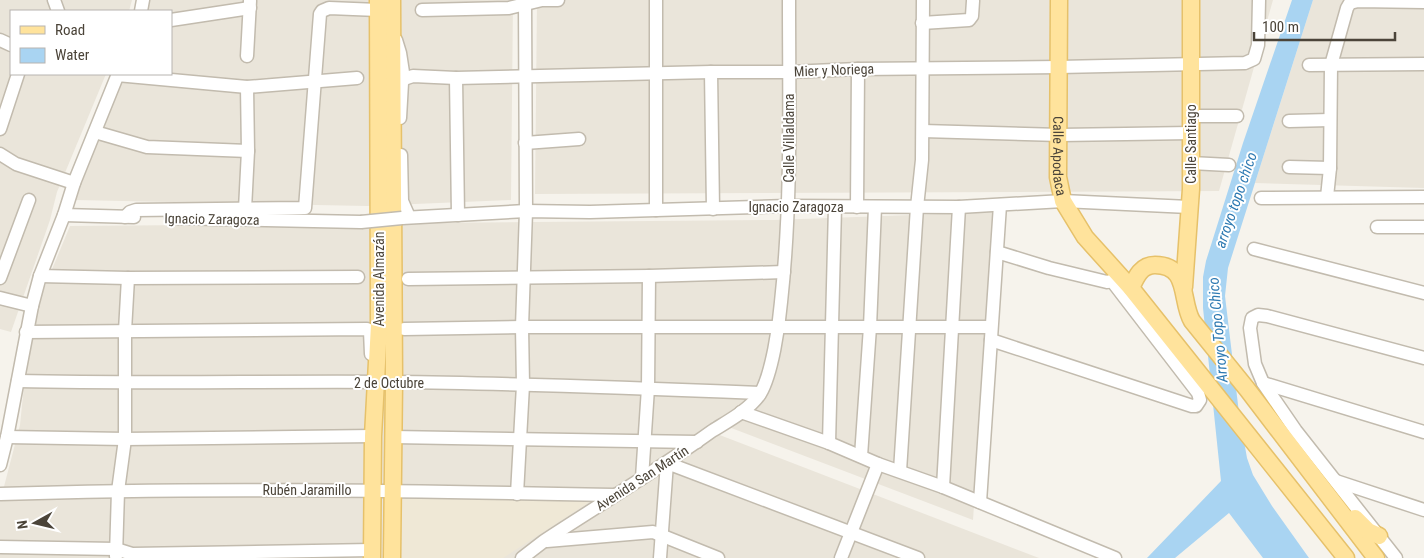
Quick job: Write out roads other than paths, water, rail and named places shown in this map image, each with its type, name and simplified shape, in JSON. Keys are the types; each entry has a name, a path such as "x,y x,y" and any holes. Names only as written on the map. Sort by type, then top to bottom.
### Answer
{"main road":[{"name":"Avenida Almazán","path":"392,0 394,382 392,558"},
{"name":"Calle Apodaca","path":"1059,0 1060,135 1058,177 1063,201 1084,237 1115,277 1131,288 1346,558"},
{"name":"Calle Santiago","path":"1191,0 1191,163 1184,287 1189,315 1199,331 1247,389 1376,558"},
{"name":"Avenida Almazán","path":"372,554 374,382 379,325 378,5"},
{"path":"1131,288 1141,270 1150,265 1165,266 1179,276 1184,287"},
{"path":"1333,502 1348,512 1368,531 1379,536"}],"street":[{"path":"422,10 509,8 524,2 558,0"},
{"path":"656,0 656,210"},
{"name":"Calle Villaldama","path":"760,394 779,326 784,272 788,206 789,0"},
{"path":"900,471 908,328 921,178 923,0"},
{"name":"Mier y Noriega","path":"408,78 1245,63 1254,59 1258,45 1258,0"},
{"path":"922,23 969,20 972,16 973,1"},
{"path":"1327,197 1330,168 1331,65 1345,13 1350,3 1358,1 1424,2"},
{"path":"517,494 523,385 522,327 526,211 524,2"},
{"path":"172,20 250,4 248,56"},
{"path":"125,217 130,212 136,210 303,209 306,207 319,18 322,11 329,8 378,5"},
{"path":"392,27 408,78 402,83 400,110 402,201 405,217"},
{"path":"1309,66 1424,64"},
{"path":"857,207 858,69"},
{"path":"712,72 713,208"},
{"path":"0,129 18,75"},
{"path":"0,465 18,381 26,332 40,276 64,215 74,183 117,75 247,88 356,78"},
{"path":"456,78 458,215"},
{"path":"245,209 248,151 247,88"},
{"path":"1191,116 1237,116"},
{"path":"1289,121 1330,120"},
{"path":"923,131 1060,135 1190,133"},
{"path":"95,132 147,146 248,151"},
{"path":"525,144 579,139"},
{"path":"0,154 22,166 74,183"},
{"path":"1191,163 1229,165"},
{"path":"1289,167 1330,168"},
{"path":"1261,198 1424,197"},
{"path":"0,278 29,200"},
{"name":"Ignacio Zaragoza","path":"64,215 361,222 405,217 526,211 590,212 788,206 917,208 1063,201 1189,207"},
{"path":"980,502 1000,205"},
{"path":"829,443 835,207"},
{"path":"861,456 870,327 875,207"},
{"path":"943,487 959,207"},
{"path":"1377,227 1424,227"},
{"path":"1254,250 1424,293"},
{"path":"997,252 1049,268 1106,282 1115,277"},
{"path":"408,279 650,276 784,272"},
{"path":"40,276 128,278 358,277"},
{"path":"642,478 648,388 650,276"},
{"name":"Calle Apodaca","path":"991,334 1196,406 1199,403 1198,394 1115,277"},
{"path":"122,555 118,491 125,439 125,331 128,278"},
{"path":"0,298 32,306"},
{"path":"1396,558 1296,431 1263,383 1255,364 1252,350 1251,320 1258,316 1267,316 1424,358"},
{"path":"404,329 779,326 952,327 991,334"},
{"path":"26,332 368,329 370,332 374,382"},
{"name":"2 de Octubre","path":"18,381 125,383 394,382 648,388 760,394"},
{"path":"1263,383 1424,432"},
{"name":"Avenida San Martín","path":"522,558 544,541 697,442 740,412 760,394"},
{"path":"740,412 829,443 878,464 980,502 1087,553 1115,558"},
{"path":"7,437 125,439 373,436"},
{"path":"393,437 697,442"},
{"path":"660,558 667,462 918,558"},
{"path":"841,558 878,464"},
{"path":"1336,481 1424,510"},
{"name":"Rubén Jaramillo","path":"0,494 118,491 393,490 614,495"},
{"path":"544,541 653,532 718,558"},
{"path":"0,548 122,555 372,554"}],"water":[{"path":"1292,0 1313,0 1228,268 1225,296 1239,413 1247,458 1253,475 1272,506 1309,558 1263,558 1229,513 1175,558 1147,558 1221,481 1203,308 1203,277 1206,261 1243,143"}],"water label":[{"name":"arroyo topo chico","path":"1236,200"},
{"name":"Arroyo Topo Chico","path":"1218,330"}]}
